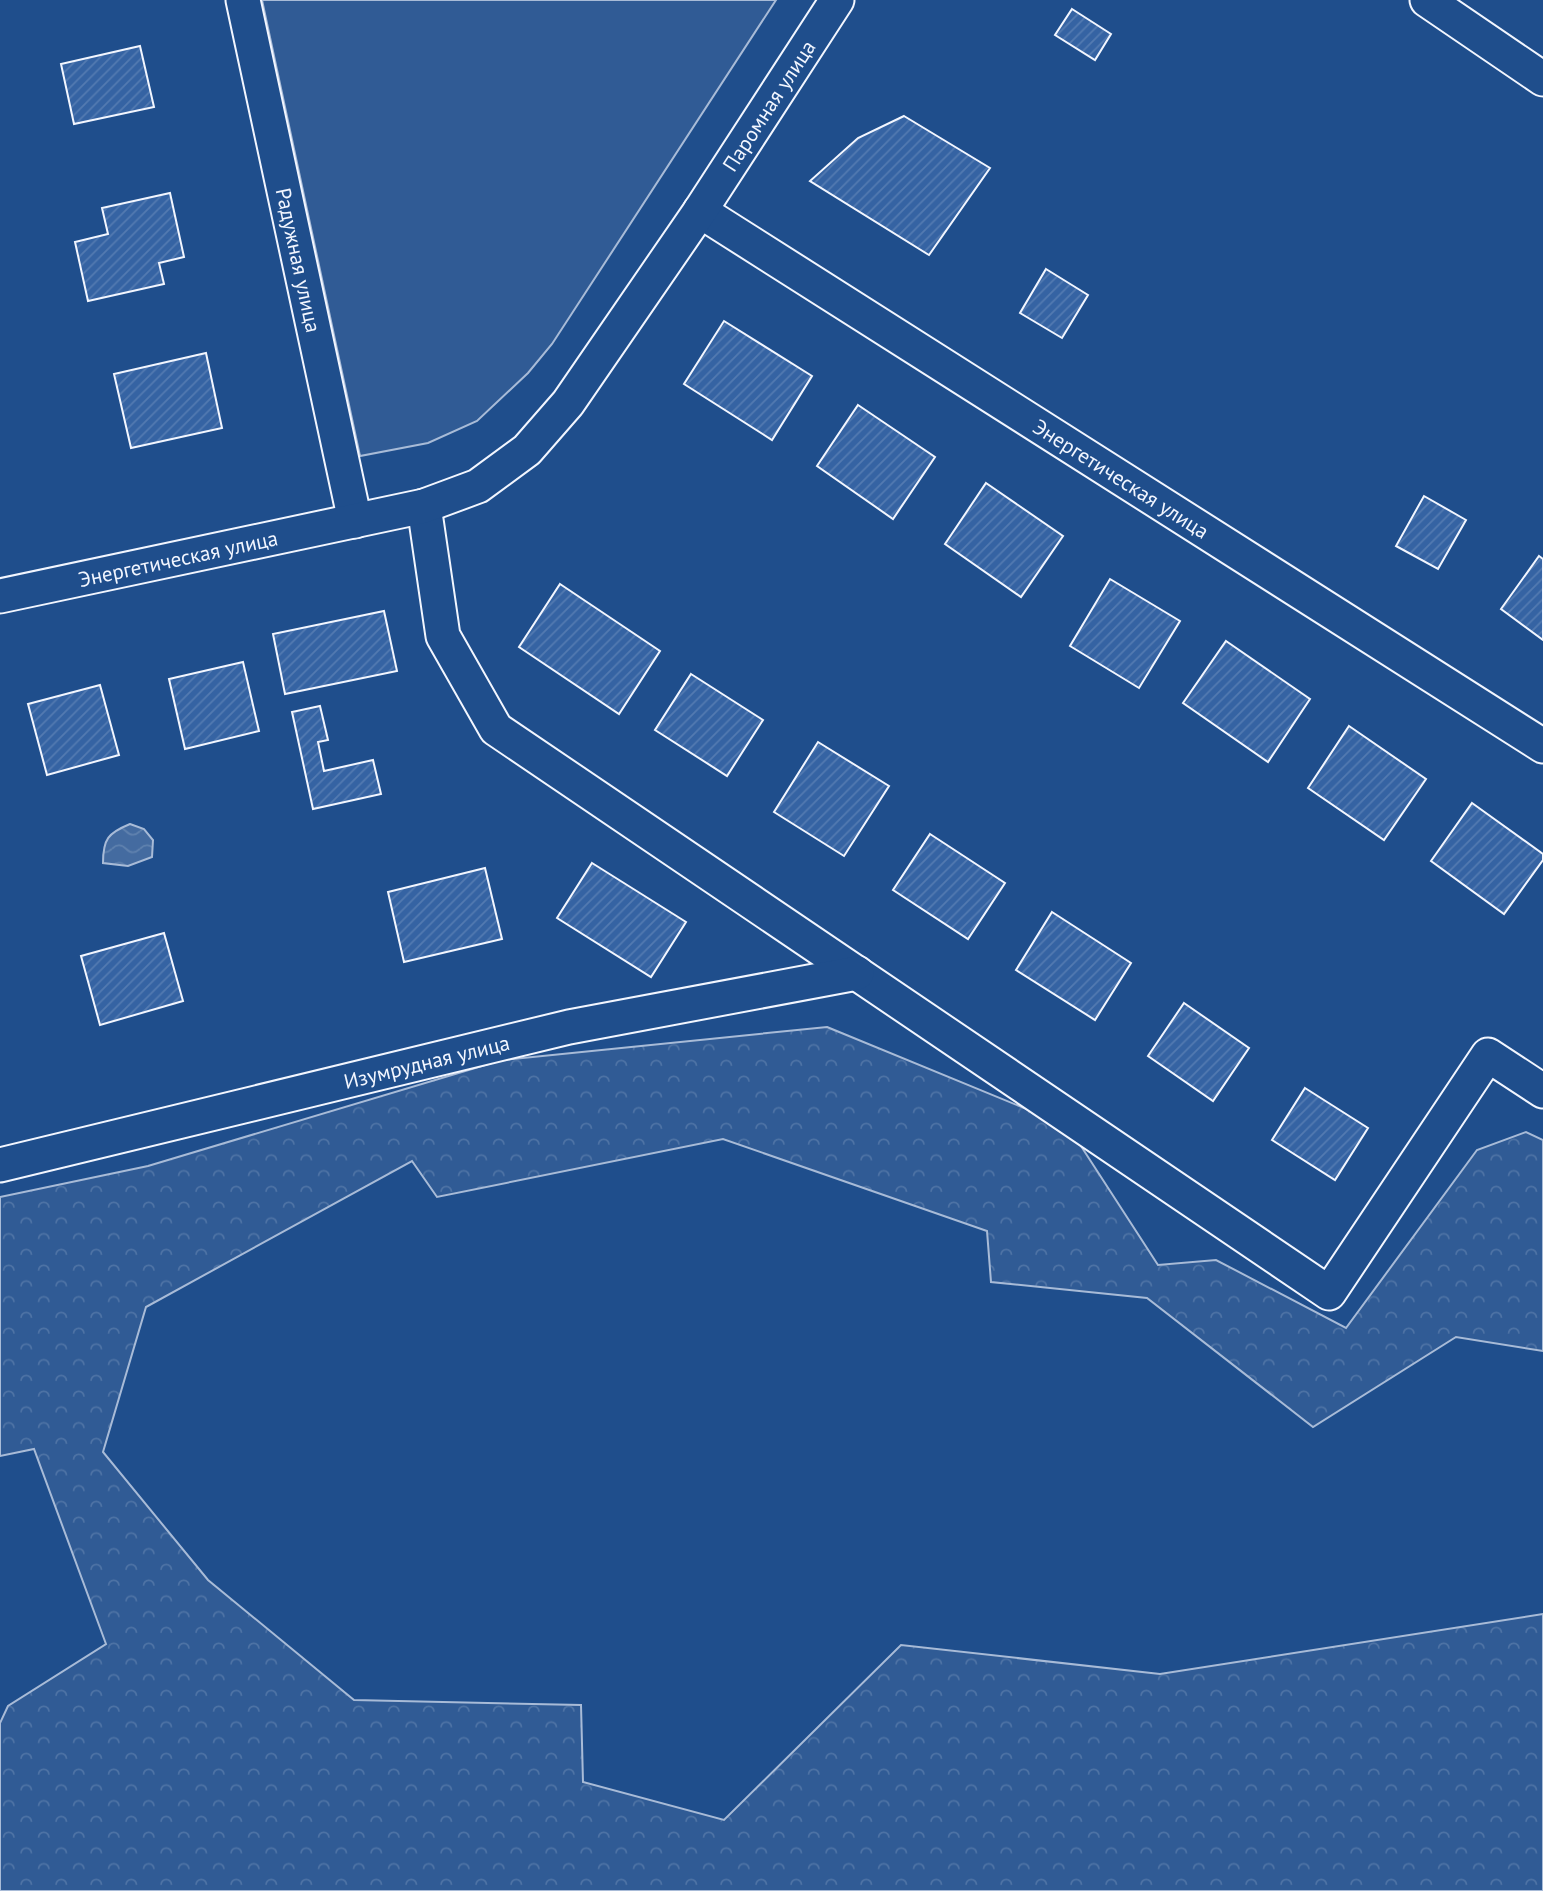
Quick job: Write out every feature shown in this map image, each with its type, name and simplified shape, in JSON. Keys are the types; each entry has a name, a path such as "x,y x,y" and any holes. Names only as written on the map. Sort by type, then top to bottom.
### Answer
{"street":[{"name":"Радужная улица","path":"243,0 355,521"},
{"name":"Паромная улица","path":"424,506 478,486 527,450 568,403 700,211 837,0"},
{"path":"1427,0 1543,79"},
{"name":"Энергетическая улица","path":"700,211 1543,746"},
{"name":"Энергетическая улица","path":"0,596 424,506"},
{"path":"424,506 443,636 496,729 1329,1293 1488,1055 1543,1091"},
{"name":"Изумрудная улица","path":"0,1165 569,1027 857,974"}],"shaded area":[{"path":"262,0 776,0 552,344 528,373 477,421 428,443 360,456"}],"green space":[{"path":"827,1027 1068,1126 1158,1265 1216,1260 1346,1328 1477,1150 1526,1132 1543,1140 1543,1351 1456,1337 1313,1427 1147,1298 991,1282 987,1231 723,1139 437,1197 412,1161 146,1307 103,1452 208,1580 354,1700 581,1705 583,1782 724,1820 901,1645 1160,1674 1543,1614 1543,1891 0,1891 0,1723 8,1706 106,1644 34,1449 0,1456 0,1197 148,1166 502,1060"}],"water":[{"path":"130,824 144,829 153,840 152,857 128,866 103,863 108,838"}],"building":[{"path":"1072,9 1111,34 1095,60 1055,35"},
{"path":"140,46 154,107 74,124 61,64"},
{"path":"904,116 990,168 929,255 810,181 858,138"},
{"path":"170,193 184,257 159,263 164,284 88,301 75,242 108,234 102,208"},
{"path":"1046,269 1088,295 1062,338 1020,313"},
{"path":"724,321 812,376 772,440 684,384"},
{"path":"206,353 222,428 131,448 114,374"},
{"path":"858,405 935,457 893,519 817,466"},
{"path":"986,483 1063,536 1021,597 945,544"},
{"path":"1424,496 1466,520 1438,569 1396,546"},
{"path":"1539,556 1543,559 1543,640 1501,609"},
{"path":"1110,579 1180,621 1139,688 1070,646"},
{"path":"560,584 660,651 619,714 519,647"},
{"path":"384,611 397,671 285,694 273,634"},
{"path":"1226,641 1310,699 1268,762 1183,703"},
{"path":"243,662 259,731 185,749 169,679"},
{"path":"691,674 763,720 727,776 655,730"},
{"path":"100,685 119,755 47,775 28,704"},
{"path":"320,706 328,740 318,742 324,771 373,760 381,794 313,809 292,712"},
{"path":"1349,726 1426,779 1384,840 1308,788"},
{"path":"818,742 889,786 844,856 774,812"},
{"path":"1472,803 1543,854 1543,860 1504,914 1431,861"},
{"path":"930,834 1005,883 968,939 893,890"},
{"path":"592,863 686,922 651,977 557,918"},
{"path":"485,868 502,939 404,962 388,892"},
{"path":"1052,912 1131,963 1095,1020 1016,970"},
{"path":"164,933 183,1001 100,1025 81,956"},
{"path":"1184,1003 1249,1048 1213,1101 1148,1056"},
{"path":"1305,1088 1368,1128 1335,1180 1272,1140"}]}
